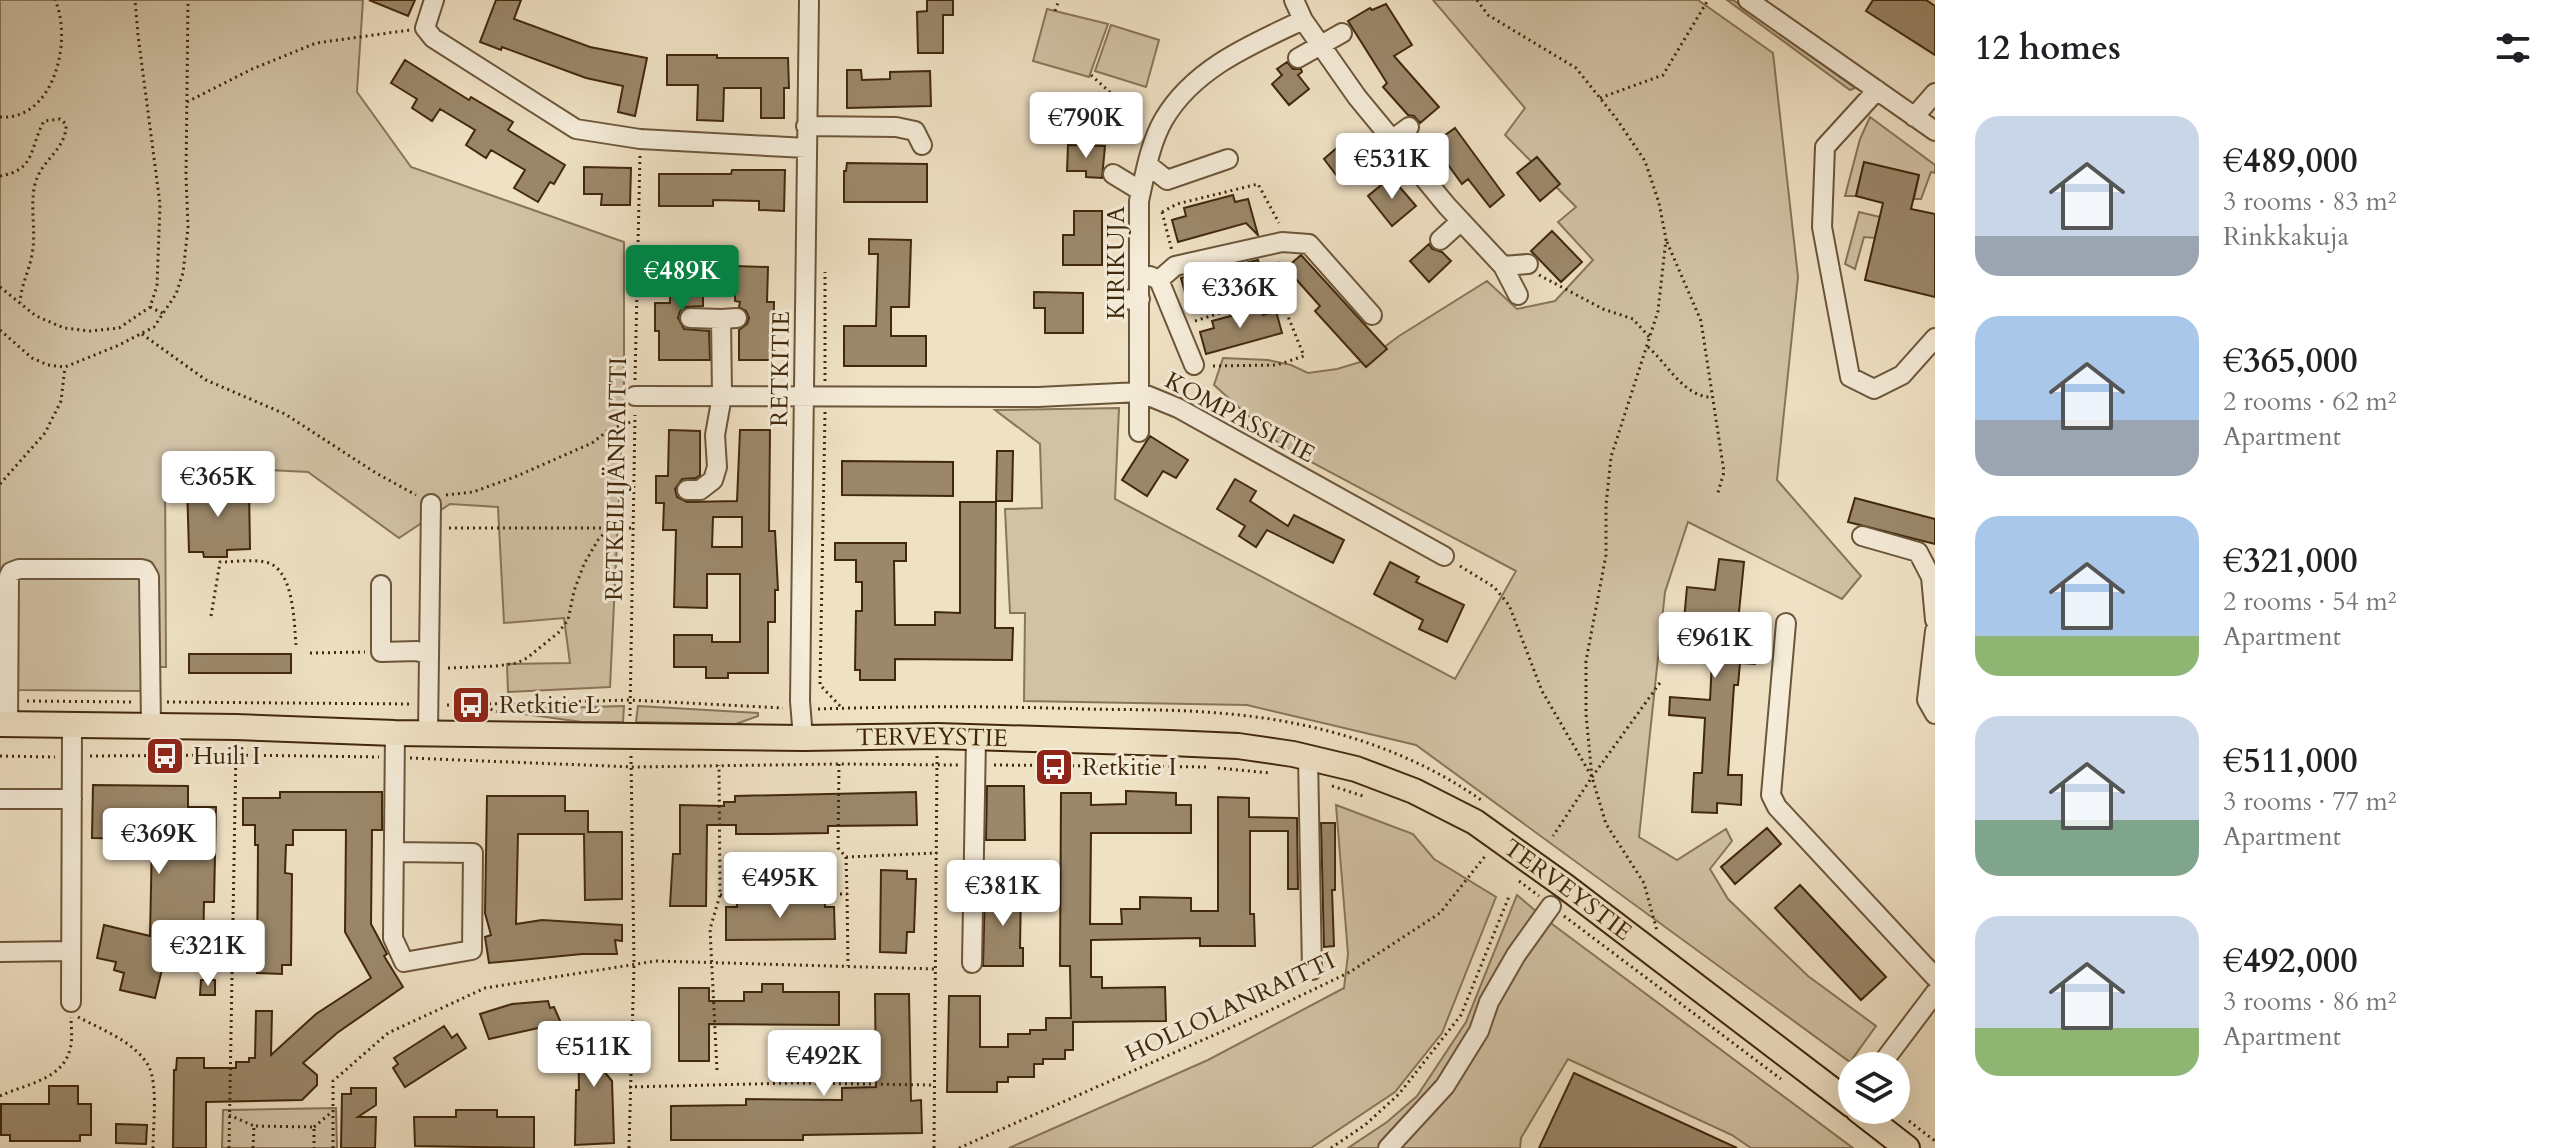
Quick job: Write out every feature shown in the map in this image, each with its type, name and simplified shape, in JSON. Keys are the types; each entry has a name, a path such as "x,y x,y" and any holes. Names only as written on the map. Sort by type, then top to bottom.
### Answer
{"main road":[{"name":"TERVEYSTIE","path":"4,724 151,726 396,746 428,733 976,738 1238,746 1308,768 1356,769 1414,791 1475,822 1566,887 1838,1095"},
{"name":"TERVEYSTIE","path":"1876,1124 1907,1148"}],"street":[{"path":"434,0 425,28 433,38 576,129 640,139 806,148"},
{"name":"RETKITIE","path":"803,738 800,701 809,0"},
{"path":"1294,0 1321,46 1392,139 1405,170 1441,199 1503,266 1518,295"},
{"path":"1748,0 1935,131"},
{"name":"KIRIKUJA","path":"1139,432 1140,199 1150,157 1164,119 1188,88 1218,64 1303,20"},
{"path":"1298,58 1342,33"},
{"path":"1877,90 1825,147 1822,227 1850,377 1874,389 1902,375 1935,338"},
{"path":"1914,117 1935,93"},
{"path":"806,126 896,127 915,131 922,145"},
{"path":"1370,156 1409,127"},
{"path":"1150,157 1167,180 1228,159"},
{"path":"1113,174 1140,199"},
{"path":"1441,199 1458,187"},
{"path":"1440,240 1461,221"},
{"path":"1159,280 1175,266 1282,242 1309,244 1372,315"},
{"path":"1503,266 1528,264"},
{"path":"1140,271 1159,280 1198,365"},
{"path":"1115,300 1140,299"},
{"path":"687,490 700,490 724,475 717,467 715,435 729,319 690,318"},
{"name":"KOMPASSITIE","path":"635,396 1038,397 1139,392 1178,408 1444,556"},
{"path":"428,733 431,504"},
{"path":"1862,536 1926,554 1935,612"},
{"path":"4,724 11,572 19,569 141,569 149,577 151,726"},
{"path":"381,585 381,652 417,651 429,655"},
{"path":"1786,623 1771,795 1777,807 1935,977"},
{"path":"1935,631 1927,700 1935,714"},
{"path":"71,1002 72,726"},
{"path":"972,963 976,738"},
{"path":"394,852 473,853 472,950 404,962 393,938 394,852 396,746"},
{"path":"1308,768 1312,970"},
{"path":"0,799 72,799"},
{"path":"1388,1148 1445,1086 1479,1031 1489,1002 1516,955 1551,906"},
{"path":"0,952 71,951"},
{"path":"1891,1052 1935,993"}],"path":[{"path":"0,117 17,116 35,105 52,83 60,60 62,28 55,0"},
{"path":"0,287 36,316 64,328 90,331 119,328 150,307 157,286 160,204 135,0"},
{"path":"0,330 32,358 48,365 65,367 154,327 176,294 183,273 188,227 188,0"},
{"path":"1055,11 1059,0"},
{"path":"1477,0 1488,15 1576,68 1645,161 1659,203 1666,239 1701,321 1724,472 1717,496"},
{"path":"1600,98 1663,75 1708,0"},
{"path":"187,102 252,69 316,43 425,28"},
{"path":"1091,75 1125,106 1150,157"},
{"path":"0,176 18,173 26,165 44,121 60,119 66,124 63,143 48,159 34,190 33,250 21,287 20,303"},
{"name":"RETKEILIJÄNRAITTI","path":"630,723 640,139"},
{"path":"1162,212 1177,204 1258,184 1283,231 1279,294 1304,356 1277,365 1198,365"},
{"path":"1140,199 1162,212 1175,266"},
{"path":"1657,931 1644,883 1606,824 1592,777 1586,714 1586,661 1606,555 1606,505 1611,457 1651,339 1658,311 1666,239"},
{"path":"1528,264 1552,284 1633,319 1651,339"},
{"path":"825,271 820,685 842,708"},
{"path":"1178,326 1279,294"},
{"path":"150,307 164,314"},
{"path":"142,334 206,380 285,414 376,473 431,504 441,495 473,492 517,476 592,443 610,429 634,421"},
{"path":"1648,347 1662,359 1673,376 1700,397 1713,397"},
{"path":"0,484 45,433 61,401 65,367"},
{"path":"429,655 438,668 496,666 527,658 558,633 568,620 584,564 610,527"},
{"path":"432,528 633,528"},
{"path":"1444,556 1494,587 1509,605 1542,691 1592,777"},
{"path":"211,616 220,562 264,561 280,572 287,584 293,605 296,645"},
{"path":"310,653 381,652"},
{"path":"1553,836 1662,680"},
{"path":"0,756 236,755 396,746 633,767 839,764 1214,767 1272,773"},
{"path":"629,1148 634,965 633,767 630,752"},
{"path":"229,1148 236,755"},
{"path":"839,764 838,848 846,857 848,966"},
{"path":"717,1070 710,929 720,895 719,765"},
{"path":"934,1148 937,765"},
{"path":"1308,768 1369,798"},
{"path":"846,857 937,853"},
{"name":"HOLLOLANRAITTI","path":"959,1148 1350,972 1440,913 1486,855"},
{"path":"1518,880 1786,1083"},
{"path":"720,895 847,894"},
{"path":"1331,1148 1365,1125 1399,1094 1461,1015 1510,894"},
{"path":"333,1148 333,1081 388,1033 485,988 656,961 936,969"},
{"path":"0,1096 47,1078 60,1068 71,1047 71,1014 129,1046 143,1057 151,1070 153,1148"},
{"path":"629,1087 793,1083 934,1085"},
{"path":"229,1115 254,1126 314,1127 333,1111"},
{"path":"1910,1122 1935,1141"},
{"path":"253,1148 254,1126"},
{"path":"314,1127 314,1148"}],"shaded area":[{"path":"0,0 363,0 357,92 411,167 624,242 624,395 610,687 508,692 507,664 570,663 564,618 504,623 498,507 450,504 399,538 308,472 165,465 166,667 141,667 141,691 18,690 18,660 0,660"},
{"path":"1433,0 1698,0 1773,53 1798,277 1777,480 1861,576 1842,599 1688,522 1665,592 1639,837 1677,860 1726,829 1732,841 1710,869 1728,899 1808,976 1876,1026 1857,1052 1838,1053 1416,745 1247,705 1024,701 1025,613 1010,613 1005,509 1042,508 1040,444 995,410 1119,408 1115,499 1455,679 1516,571 1283,447 1214,385 1223,358 1268,360 1308,373 1367,360 1399,336 1487,281 1517,309 1555,301 1593,260 1558,222 1576,207 1505,135 1525,108"},
{"path":"1727,0 1733,0 1855,88 1850,90"},
{"path":"1047,9 1108,24 1089,77 1033,61"},
{"path":"1111,25 1159,40 1146,87 1095,71"},
{"path":"1870,117 1935,165 1935,173 1931,172 1921,199 1914,199 1919,175 1864,163 1856,196 1845,196 1860,139"},
{"path":"1859,212 1880,217 1875,238 1864,237 1855,269 1845,264"},
{"path":"624,706 623,722 582,722 516,713 516,709"},
{"path":"638,706 758,713 758,716 736,724 636,722"},
{"path":"1336,805 1413,834 1434,859 1496,897 1442,1033 1395,1092 1311,1148 1009,1148 1208,1060 1344,988 1348,954"},
{"path":"1517,895 1537,912 1442,1080 1381,1148 1348,1148 1387,1122 1417,1096 1466,1022"},
{"path":"1548,921 1853,1148 1751,1148 1732,1135 1568,1059 1521,1138 1520,1148 1397,1148 1416,1129 1482,1045 1509,977"},
{"path":"336,1108 337,1148 222,1148 223,1110"}],"building":[{"path":"369,0 415,0 408,16"},
{"path":"496,0 521,0 514,19 590,47 647,58 635,116 618,112 623,86 586,78 480,42"},
{"path":"927,0 953,0 953,15 943,15 943,53 918,53 917,12 927,11"},
{"path":"1873,0 1926,0 1935,6 1935,55 1866,11"},
{"path":"1386,4 1412,45 1394,56 1439,107 1420,123 1414,116 1408,115 1383,87 1387,83 1348,21 1370,8 1372,10"},
{"path":"667,55 788,58 789,88 784,88 784,118 761,118 761,88 724,88 723,121 697,120 698,85 667,85"},
{"path":"405,60 469,100 471,97 513,122 508,130 565,165 538,202 514,188 525,170 491,150 486,158 466,145 475,130 440,109 432,121 412,108 417,99 391,83"},
{"path":"1287,62 1293,69 1301,69 1298,75 1309,89 1289,105 1272,84 1282,75 1277,69"},
{"path":"847,70 861,70 862,80 890,79 890,72 930,71 931,106 847,108"},
{"path":"1455,128 1504,195 1490,207 1468,179 1462,184 1433,144"},
{"path":"1346,140 1361,163 1340,180 1324,159"},
{"path":"1068,145 1105,146 1102,178 1086,177 1086,171 1067,171"},
{"path":"1537,157 1560,184 1540,201 1517,173"},
{"path":"1864,162 1919,175 1911,209 1935,214 1935,297 1865,280 1883,203 1856,196"},
{"path":"847,163 927,164 927,202 844,202"},
{"path":"584,167 631,168 630,205 601,205 602,194 584,194"},
{"path":"732,170 785,170 784,211 759,210 759,201 713,200 713,206 659,206 659,174 731,174"},
{"path":"1391,177 1416,206 1392,226 1368,196"},
{"path":"1233,195 1235,202 1248,199 1258,235 1246,223 1178,242 1172,220 1186,216 1184,208"},
{"path":"1074,211 1102,211 1102,265 1063,265 1063,235 1074,235"},
{"path":"1552,231 1582,262 1561,282 1531,251"},
{"path":"869,239 911,240 909,307 891,307 891,336 926,336 926,366 844,366 844,326 876,326 878,254 869,254"},
{"path":"1429,244 1451,261 1429,282 1410,261"},
{"path":"671,255 703,256 703,306 685,307 678,318 684,329 709,331 710,360 659,360 655,303 670,303"},
{"path":"1301,255 1387,349 1366,367 1315,311 1320,306 1286,268"},
{"path":"1258,260 1263,279 1187,300 1181,278"},
{"path":"735,266 768,267 767,302 774,302 773,360 739,360 739,330 749,318 746,311 739,307 740,302 735,301"},
{"path":"1034,292 1083,293 1083,333 1045,333 1045,308 1034,308"},
{"path":"1261,308 1263,315 1276,311 1282,333 1206,354 1200,332 1214,328 1212,321"},
{"path":"669,430 700,431 700,475 682,479 675,489 677,497 687,502 737,501 740,430 770,430 769,531 775,531 778,590 775,590 775,622 768,622 768,673 728,673 728,678 706,678 706,667 674,667 674,635 712,635 712,642 740,642 740,574 707,574 707,608 674,607 676,530 663,530 664,503 656,503 656,476 668,476","holes":["713,517 742,517 742,547 712,547"]},
{"path":"1150,436 1188,460 1176,478 1163,471 1147,496 1122,480"},
{"path":"997,451 1013,451 1012,501 996,501"},
{"path":"842,461 953,462 953,496 842,495"},
{"path":"1235,479 1256,491 1250,501 1288,526 1294,515 1344,540 1333,563 1267,530 1256,547 1239,536 1245,526 1217,509"},
{"path":"224,483 225,488 249,487 250,549 227,550 227,557 204,557 203,552 189,552 187,484"},
{"path":"1855,498 1935,519 1935,544 1848,522"},
{"path":"960,502 996,502 995,628 1013,628 1012,660 895,659 895,680 860,680 860,670 855,670 856,611 862,611 862,582 856,582 856,560 835,560 835,543 906,543 906,561 894,561 895,625 935,625 935,612 960,613"},
{"path":"1719,559 1744,562 1737,632 1742,632 1741,639 1757,640 1755,664 1740,663 1738,685 1734,685 1728,775 1742,775 1741,805 1717,803 1717,813 1692,812 1694,773 1702,773 1705,718 1669,715 1670,697 1710,700 1712,661 1671,658 1674,630 1683,631 1687,587 1715,590"},
{"path":"1390,562 1419,577 1416,582 1464,605 1447,642 1419,629 1423,620 1374,594"},
{"path":"189,654 291,654 291,673 189,673"},
{"path":"93,785 188,786 188,807 216,807 214,902 204,902 203,949 180,948 180,957 165,957 155,998 120,990 124,973 114,970 116,962 97,958 104,925 150,936 152,839 92,838"},
{"path":"987,786 1024,786 1025,840 986,840"},
{"path":"1126,791 1176,793 1176,805 1191,805 1191,833 1091,833 1090,924 1122,924 1121,909 1140,909 1140,897 1191,898 1191,911 1218,911 1218,797 1249,798 1249,817 1297,818 1298,889 1288,889 1288,831 1250,831 1250,914 1254,914 1255,946 1200,946 1200,938 1091,940 1091,977 1102,977 1102,988 1165,987 1166,1021 1073,1022 1073,1050 1065,1050 1065,1059 1043,1059 1043,1064 1034,1064 1034,1077 1008,1077 1008,1082 997,1082 997,1092 947,1092 949,996 980,996 980,1047 1008,1047 1008,1034 1046,1030 1046,1018 1071,1018 1070,966 1060,966 1061,793 1091,793 1091,805 1126,804"},
{"path":"280,792 382,792 382,830 372,830 371,924 387,954 384,956 403,987 337,1033 303,1063 317,1075 317,1085 302,1100 206,1102 206,1148 173,1148 174,1070 177,1058 204,1058 204,1068 236,1068 236,1062 249,1062 249,1058 255,1058 256,1011 272,1011 271,1055 316,1014 371,978 345,932 346,830 293,830 293,845 286,845 285,873 292,874 291,965 282,965 282,974 257,973 258,845 255,845 255,825 243,825 243,798 280,798"},
{"path":"916,792 917,825 828,826 828,833 736,834 736,825 707,825 706,906 670,906 673,854 680,854 680,805 724,806 724,802 735,802 735,796"},
{"path":"487,796 565,796 565,811 588,811 588,832 622,832 622,899 585,900 584,834 518,834 516,924 542,920 622,925 622,941 615,940 617,954 582,954 489,963 485,937 491,935 485,913"},
{"path":"1321,823 1335,823 1335,890 1332,890 1334,946 1324,947"},
{"path":"1767,828 1781,844 1735,884 1721,867"},
{"path":"881,870 907,871 907,879 916,879 914,932 907,932 906,953 880,952"},
{"path":"1800,885 1886,977 1861,1000 1775,908"},
{"path":"985,888 1021,889 1020,948 1023,948 1023,966 983,966"},
{"path":"737,900 825,900 825,907 834,907 835,939 726,940 726,907 737,907"},
{"path":"201,980 215,980 215,995 200,995"},
{"path":"762,984 783,984 783,992 839,992 839,1025 709,1024 709,1061 679,1061 679,988 709,988 709,1001 744,1001 744,992 762,992"},
{"path":"875,994 909,994 911,1101 921,1100 922,1133 803,1135 803,1140 671,1140 671,1106 746,1105 746,1099 842,1100 842,1088 876,1087"},
{"path":"548,1001 561,1023 489,1039 480,1014 512,1004"},
{"path":"444,1026 452,1038 457,1034 466,1048 405,1087 393,1068 398,1064 394,1058"},
{"path":"578,1026 605,1026 605,1036 614,1035 614,1058 591,1056 612,1081 614,1143 575,1145 576,1090 579,1090"},
{"path":"1574,1073 1737,1148 1539,1148"},
{"path":"49,1086 78,1086 78,1104 91,1104 91,1135 80,1135 80,1141 10,1141 10,1135 1,1135 1,1104 49,1104"},
{"path":"351,1088 376,1088 376,1105 358,1117 376,1117 375,1148 341,1148 342,1094 351,1094"},
{"path":"456,1110 497,1110 497,1117 534,1117 534,1148 415,1146 414,1117 456,1117"},
{"path":"116,1124 147,1125 146,1144 116,1143"}],"place":[{"name":"Retkitie L","path":"471,705"},
{"name":"Huili I","path":"165,756"},
{"name":"Retkitie I","path":"1054,767"}]}
